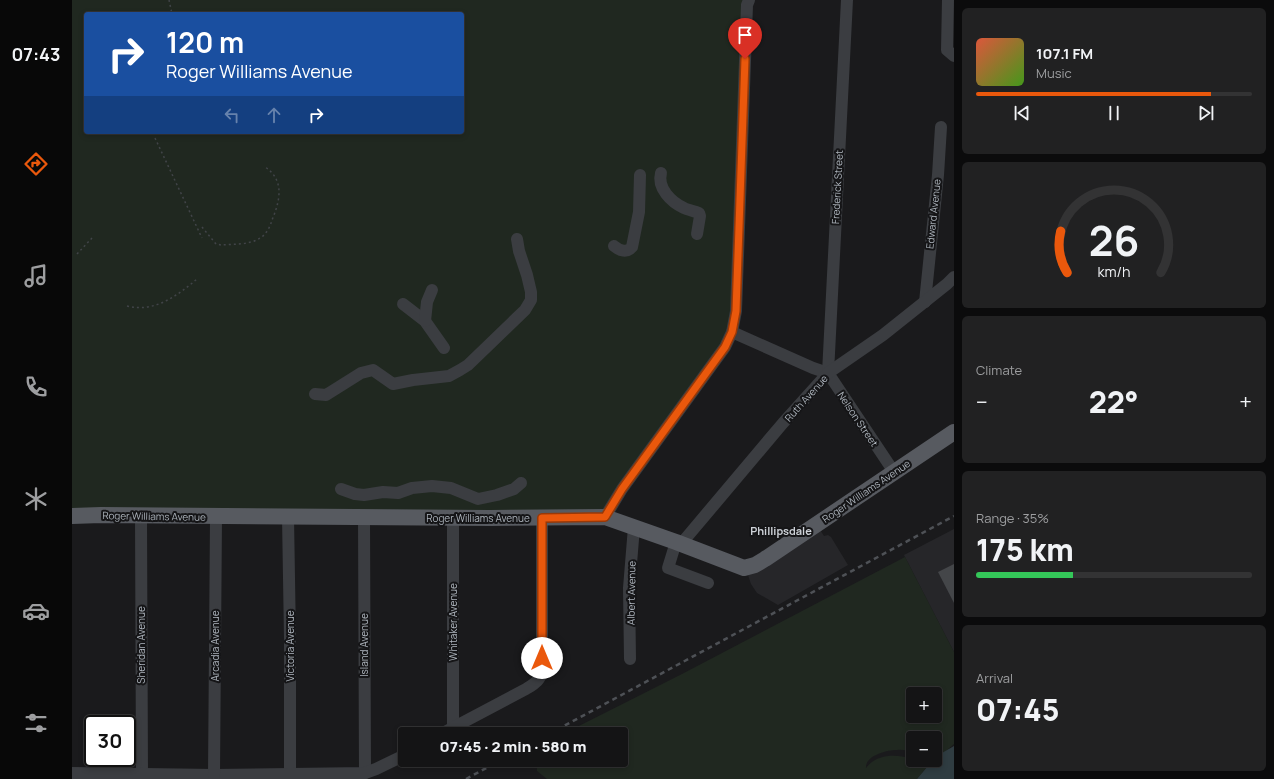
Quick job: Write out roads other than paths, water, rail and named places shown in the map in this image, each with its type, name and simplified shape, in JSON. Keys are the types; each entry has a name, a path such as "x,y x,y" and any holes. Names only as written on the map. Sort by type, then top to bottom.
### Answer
{"main road":[{"name":"Roger Williams Avenue","path":"72,516 364,516 453,518 605,517 744,568 750,567 765,559 954,432"}],"street":[{"path":"605,517 622,489 725,347 732,332 736,311 747,5 749,0"},
{"name":"Frederick Street","path":"828,373 847,0"},
{"path":"948,0 951,53"},
{"name":"Edward Avenue","path":"925,302 938,175 940,127"},
{"path":"661,173 660,182 671,200 683,208 698,213 700,216 697,234"},
{"path":"614,246 620,250 626,251 632,246 639,212 640,175"},
{"path":"315,394 326,395 361,373 373,370 394,384 413,380 449,376 468,365 525,310 531,300 529,280 518,251 517,239"},
{"name":"Ruth Avenue","path":"678,543 828,373 883,335 954,277"},
{"path":"425,321 427,302 432,290"},
{"path":"403,304 425,321 444,348"},
{"path":"732,332 813,368 828,373"},
{"name":"Nelson Street","path":"828,373 894,472"},
{"path":"341,489 355,494 364,495 383,492 398,493 412,488 432,486 451,488 478,499 497,495 514,489 521,484"},
{"name":"Sheridan Avenue","path":"141,516 142,774"},
{"name":"Island Avenue","path":"364,516 365,773"},
{"name":"Arcadia Avenue","path":"214,775 216,517"},
{"name":"Victoria Avenue","path":"288,517 290,774"},
{"name":"Whitaker Avenue","path":"453,518 453,727"},
{"path":"453,727 526,689 536,683 540,677 542,671 542,518"},
{"name":"Albert Avenue","path":"630,659 629,588 634,527"},
{"path":"678,543 668,568 708,583"},
{"path":"72,773 214,775 365,773 398,758"}],"railway":[{"path":"562,727 954,516"},
{"path":"466,779 488,767"}],"district":[{"name":"Phillipsdale","path":"781,530"}]}
